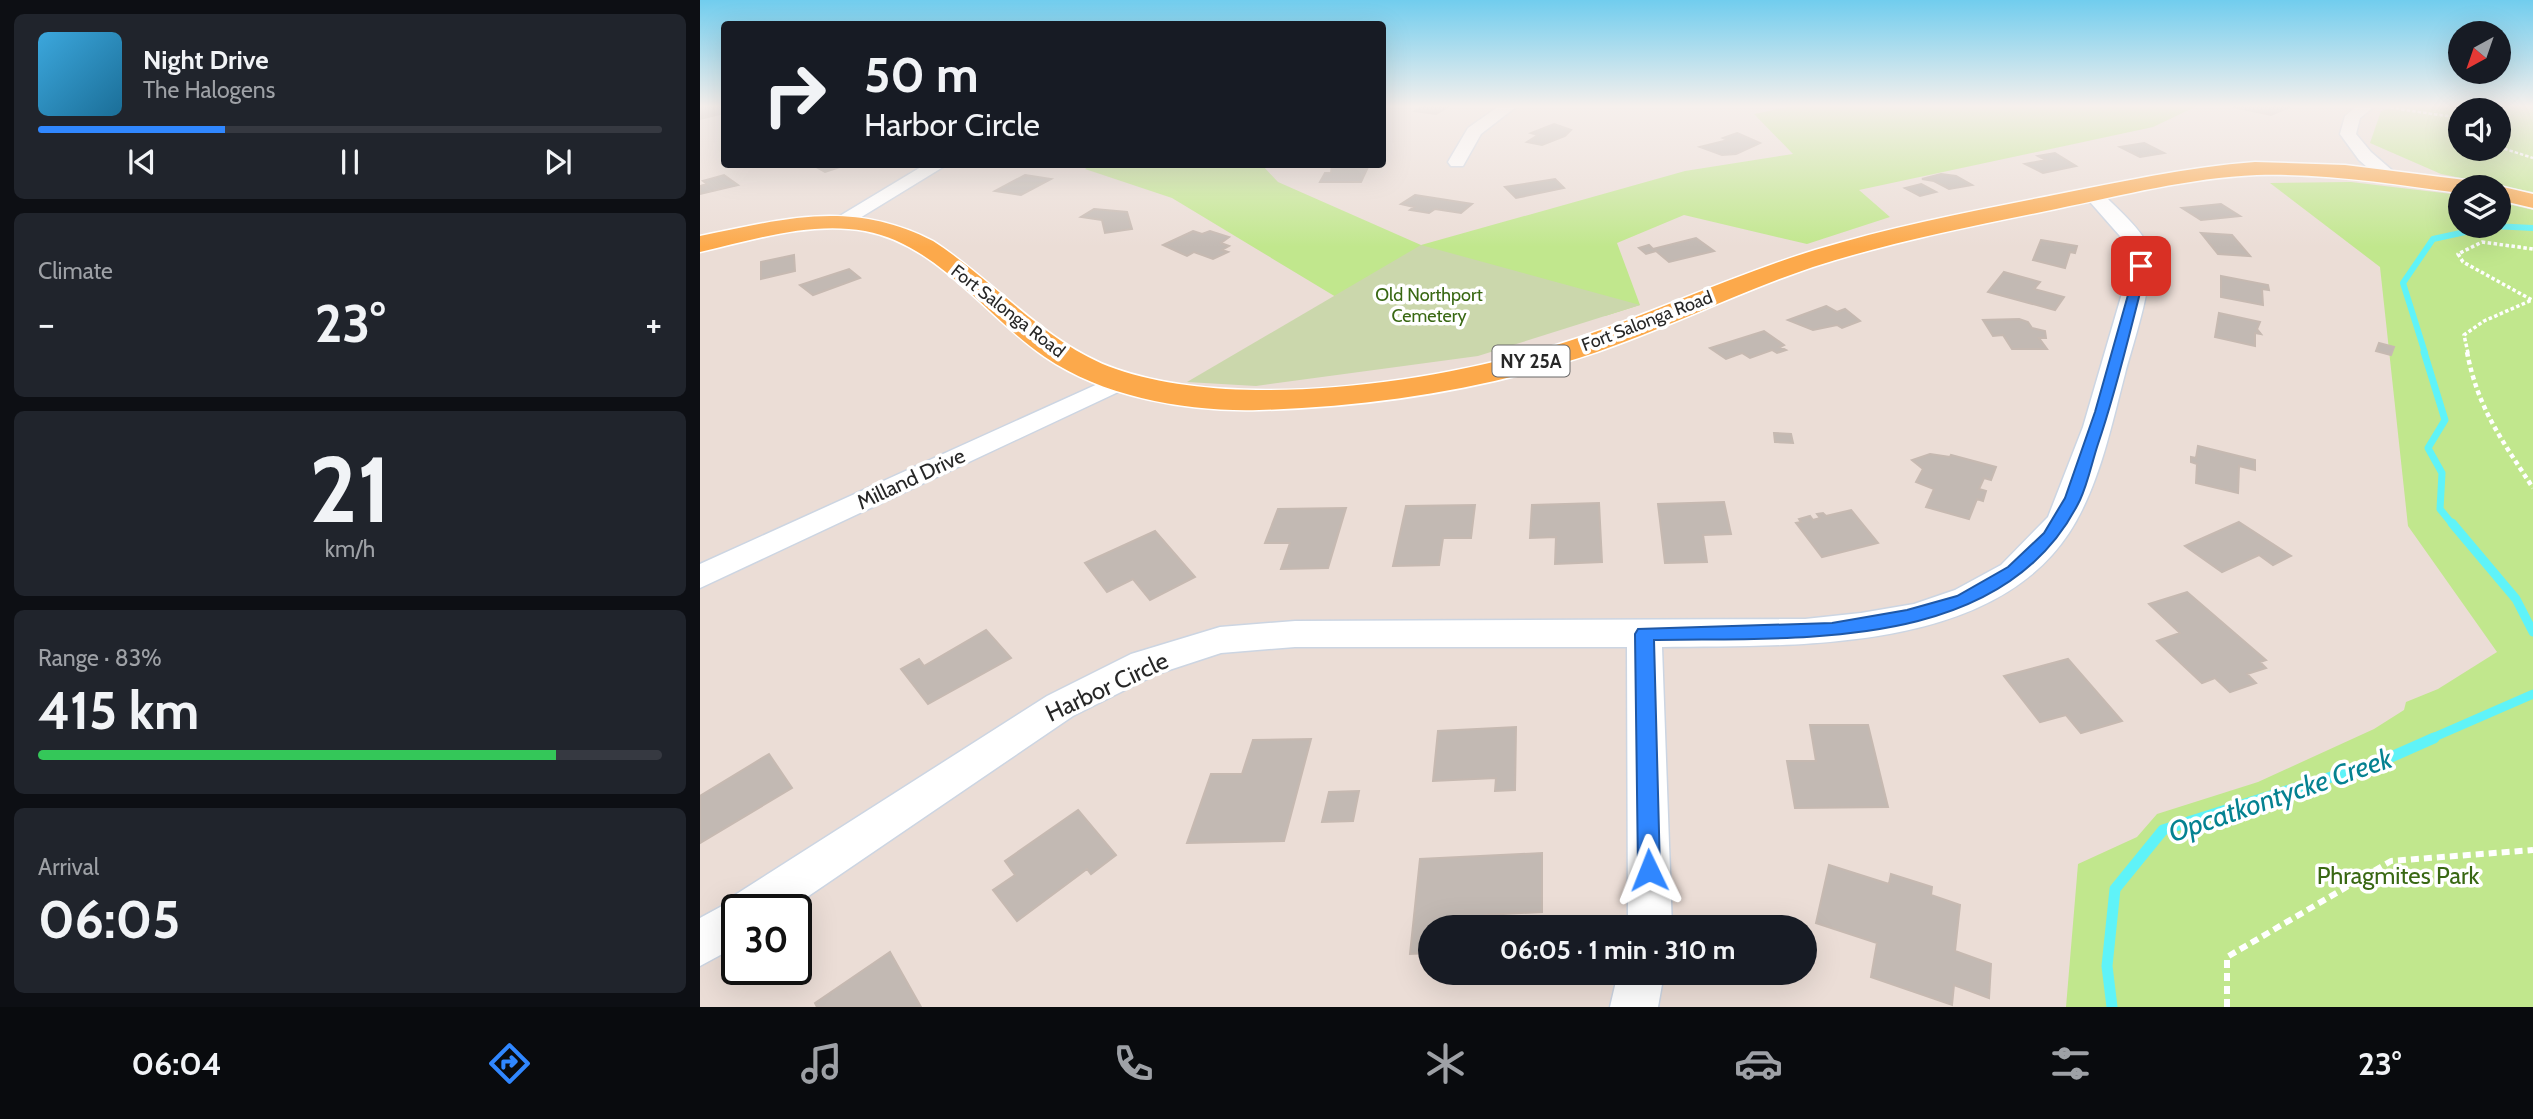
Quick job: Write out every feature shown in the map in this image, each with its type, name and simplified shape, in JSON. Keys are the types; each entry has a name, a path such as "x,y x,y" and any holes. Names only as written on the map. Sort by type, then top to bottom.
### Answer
{"main road":[{"name":"Fort Salonga Road","path":"700,244 786,226 843,220 878,226 909,237 973,283 1055,350 1083,367 1122,381 1184,394 1256,400 1441,380 1546,358 1648,322 1733,287 1885,237 2092,194 2227,170 2290,168 2388,176 2448,185"},
{"path":"2511,196 2533,201"}],"street":[{"path":"1457,162 1462,153"},
{"path":"2363,153 2388,176"},
{"path":"843,220 933,168"},
{"name":"Harbor Circle","path":"775,894 1060,706 1144,664 1220,640 1295,634 1644,634 1832,630 1907,617 1963,601 2014,572 2050,537 2073,498 2102,412 2141,266 2137,243 2092,194"},
{"name":"Milland Drive","path":"700,577 1122,381"},
{"path":"1644,634 1650,915"},
{"path":"700,944 721,930"},
{"path":"1634,1007 1639,985"}],"path":[{"path":"2516,153 2533,158"},
{"path":"2532,300 2463,262 2458,254 2482,242 2533,249"},
{"path":"2532,300 2484,321 2464,335 2474,387 2490,422 2533,488"},
{"path":"2227,1007 2227,957 2391,861 2496,855 2533,850"}],"green space":[{"path":"2032,153 1859,190 1890,217 1807,244 1684,215 1617,243 1640,305 1605,316 1341,300 1172,198 1085,169 1265,168 1278,182 1421,245 1685,171 1793,154"},
{"path":"2393,153 2448,153 2448,161 2511,161 2511,153 2533,153 2533,192 2511,188 2511,175 2448,175"},
{"name":"Phragmites Park","path":"2351,182 2448,194 2448,238 2511,238 2511,205 2533,210 2533,1007 2066,1007 2078,864 2137,837 2157,814 2258,782 2374,729 2404,710 2406,702 2438,689 2497,652 2408,526 2380,267 2270,183"},
{"name":"Old Northport Cemetery","path":"1421,245 1640,305 1478,356 1256,386 1187,382"}],"building":[{"path":"2055,153 2076,166 2043,173 2025,164 2046,160 2038,156"},
{"path":"2132,153 2164,153 2140,157"},
{"path":"818,168 837,168 825,172"},
{"path":"1332,168 1368,168 1361,182 1320,182 1325,173 1331,173"},
{"path":"1941,174 1956,176 1972,185 1949,189 1934,181 1922,179"},
{"path":"724,175 738,185 700,194 700,186 707,184 703,181"},
{"path":"1025,175 1051,179 1021,195 995,191"},
{"path":"1555,179 1564,188 1516,198 1505,187"},
{"path":"1921,184 1936,192 1920,196 1905,188"},
{"path":"1415,195 1472,204 1461,213 1435,209 1429,213 1410,210 1414,207 1401,204"},
{"path":"2221,204 2240,216 2201,220 2182,208"},
{"path":"1094,209 1127,212 1132,229 1105,233 1102,220 1081,217"},
{"path":"1193,231 1202,234 1210,231 1229,237 1221,243 1229,246 1222,250 1228,252 1213,259 1194,252 1187,256 1163,245"},
{"path":"2201,233 2232,235 2250,256 2218,254"},
{"path":"1696,238 1714,251 1669,262 1656,251 1646,254 1639,248 1649,245 1653,249"},
{"path":"2041,240 2077,246 2075,253 2070,252 2065,268 2033,260"},
{"path":"794,255 795,271 761,279 761,262"},
{"path":"849,269 860,278 813,295 800,285"},
{"path":"2004,272 2040,282 2034,289 2064,297 2055,310 1988,292"},
{"path":"2221,276 2268,285 2269,290 2262,289 2263,305 2221,297"},
{"path":"1826,306 1837,312 1845,309 1860,321 1842,328 1837,325 1813,330 1788,320"},
{"path":"2219,313 2260,322 2257,329 2261,334 2255,333 2255,346 2215,337"},
{"path":"2019,319 2028,322 2032,328 2045,331 2046,338 2039,338 2047,349 2012,349 2003,335 1993,336 1983,320"},
{"path":"1764,331 1784,345 1780,347 1786,350 1777,353 1772,350 1750,358 1742,353 1726,359 1710,348"},
{"path":"2379,343 2394,347 2391,355 2376,351"},
{"path":"1774,433 1791,434 1793,443 1775,442"},
{"path":"2198,446 2255,460 2255,470 2239,466 2238,493 2196,483 2197,464 2191,462 2191,457 2196,458"},
{"path":"1930,454 1951,455 1996,467 1991,480 1984,478 1979,489 1986,491 1983,501 1977,499 1969,519 1926,507 1934,489 1916,482 1923,469 1912,460"},
{"path":"1724,502 1731,534 1703,535 1707,562 1665,563 1658,504"},
{"path":"1599,503 1602,562 1555,564 1556,537 1530,538 1532,505"},
{"path":"1475,505 1471,538 1443,538 1439,565 1393,566 1406,506"},
{"path":"1346,508 1328,568 1281,569 1290,543 1265,543 1278,509"},
{"path":"1851,510 1878,543 1822,557 1796,523 1801,522 1799,519 1810,516 1813,520 1820,518 1817,514 1823,513 1826,516"},
{"path":"2239,522 2291,556 2273,565 2259,555 2222,572 2185,546"},
{"path":"1155,531 1195,577 1150,600 1133,579 1107,592 1085,563"},
{"path":"2187,592 2266,660 2260,662 2266,668 2247,674 2256,683 2230,692 2215,678 2202,683 2157,641 2180,633 2149,604"},
{"path":"986,630 1011,658 928,704 901,669 919,659 924,666"},
{"path":"2068,659 2122,721 2081,733 2066,715 2040,722 2004,676"},
{"path":"1810,725 1868,725 1888,807 1795,808 1787,761 1816,761"},
{"path":"1516,727 1515,790 1495,791 1496,778 1433,781 1438,731"},
{"path":"1311,739 1284,841 1187,843 1211,774 1242,774 1253,740"},
{"path":"769,754 792,788 700,843 700,796"},
{"path":"1359,791 1353,821 1322,822 1329,792"},
{"path":"1078,810 1116,855 1091,874 1087,869 1017,921 993,890 1015,875 1005,861"},
{"path":"1542,853 1542,912 1418,915 1418,954 1410,954 1420,859"},
{"path":"1829,865 1889,884 1891,874 1932,887 1931,895 1960,905 1955,951 1991,964 1989,998 1954,985 1952,1005 1871,977 1877,943 1817,923"},
{"path":"890,952 921,1007 817,1007 815,1003"}],"waterway":[{"name":"Opcatkontycke Creek","path":"2425,353 2403,283 2433,239 2493,226 2533,228"},
{"name":"Opcatkontycke Creek","path":"2424,352 2445,420 2428,448 2442,473 2440,509 2453,525"},
{"name":"Opcatkontycke Creek","path":"2452,523 2516,599 2533,632"},
{"name":"Opcatkontycke Creek","path":"2430,739 2533,694"},
{"name":"Opcatkontycke Creek","path":"2112,1007 2107,966 2115,889 2163,830 2382,761 2434,738"}],"route":[{"path":"1649,870 1644,634 1832,630 1907,617 1963,601 2014,572 2050,537 2073,498 2102,412 2141,266"}]}
